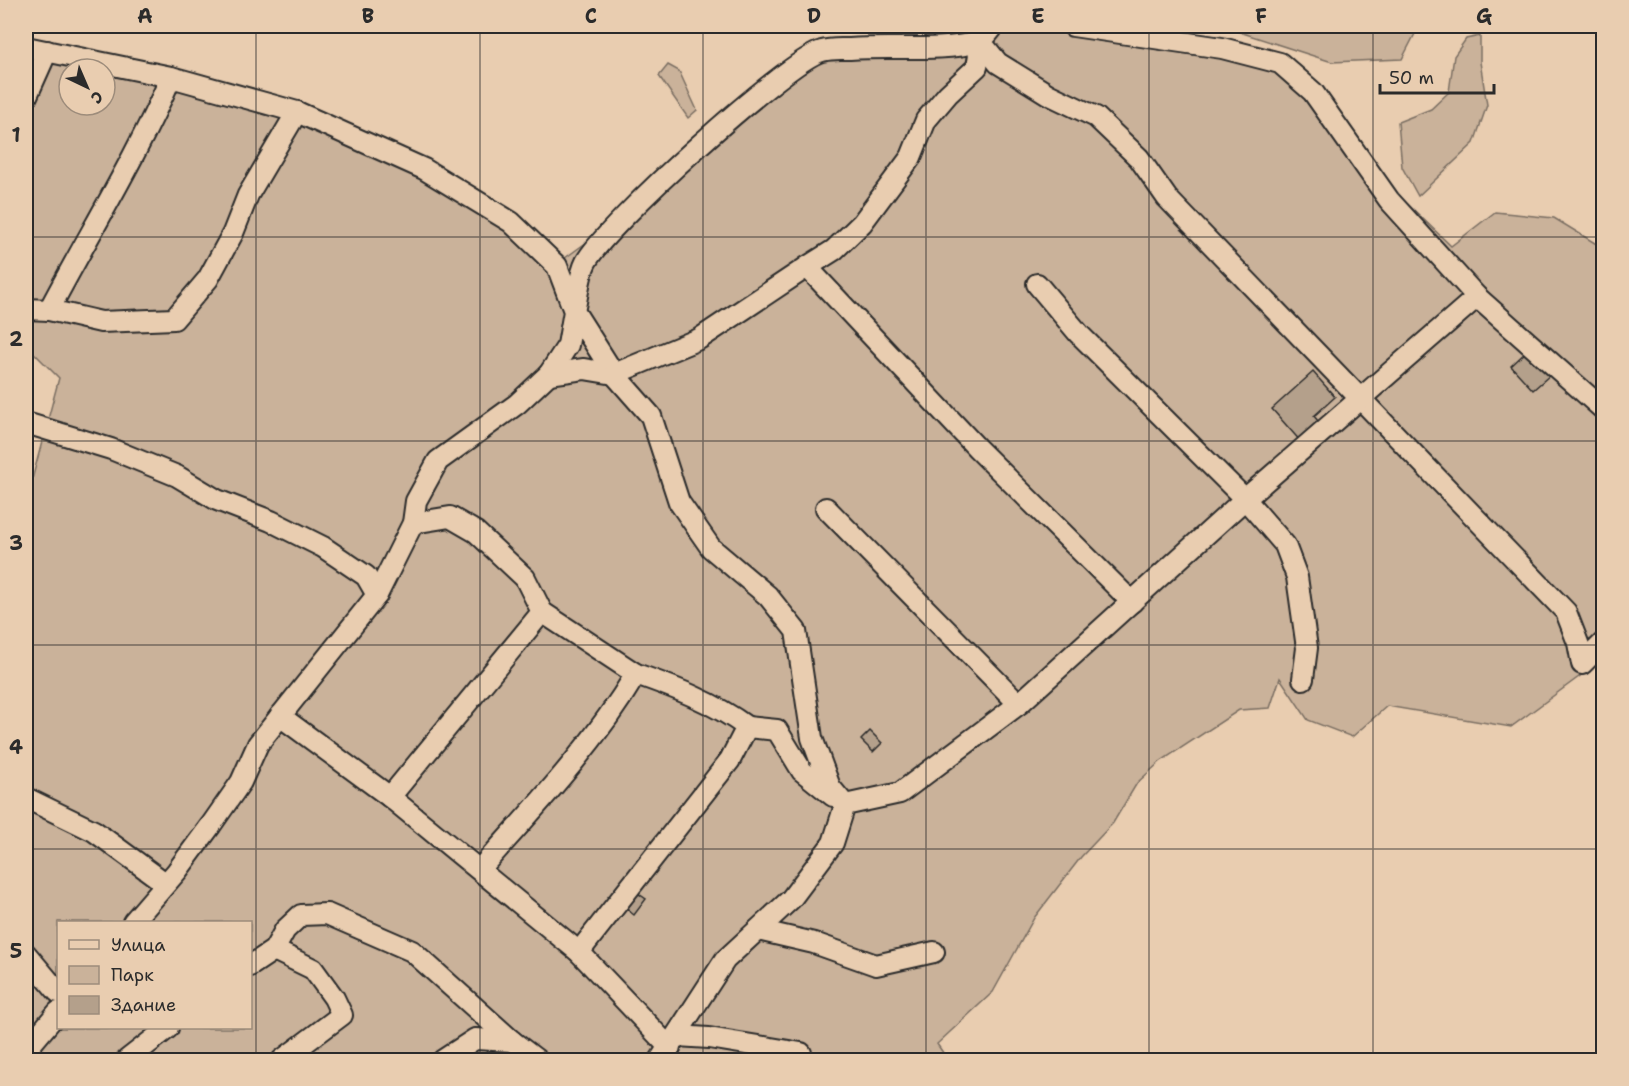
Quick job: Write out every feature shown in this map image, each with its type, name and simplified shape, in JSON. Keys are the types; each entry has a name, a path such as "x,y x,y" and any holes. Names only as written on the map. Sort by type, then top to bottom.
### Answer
{"lane":[{"path":"549,374 584,369 614,374 699,339 834,250 862,223 911,157 926,120 948,94 977,67 981,42 994,26"},
{"path":"1073,26 1222,48 1280,63 1313,92 1389,200 1477,297 1604,410"},
{"path":"134,921 177,871 241,782 258,744 377,595 413,523 416,501 438,462 517,404 549,374 568,345 585,262 616,224 711,135 790,69 821,51 866,48 926,49 981,42"},
{"path":"981,42 998,63 1048,94 1096,117 1139,158 1167,198 1566,612 1578,643 1582,664 1604,642"},
{"path":"26,47 171,77 297,112 424,169 511,222 557,266 574,311 614,374 651,416 679,502 711,548 768,596 796,631 812,738 830,787 845,805"},
{"path":"26,98 48,51"},
{"path":"49,310 94,224 144,138 171,77"},
{"path":"26,309 49,310 102,322 174,319 208,279 233,233 248,195 297,112"},
{"path":"807,267 977,448 1132,602"},
{"path":"1037,284 1079,334 1245,500 1285,545 1297,577 1307,648 1303,679"},
{"path":"845,805 900,793 1019,704 1245,500 1477,297"},
{"path":"26,423 111,449 177,476 217,500 271,521 323,547 366,576 377,595"},
{"path":"826,508 1019,704"},
{"path":"413,523 450,517 476,532 525,578 542,612 636,674 715,706 747,727 777,730 802,771 845,805"},
{"path":"390,797 542,612"},
{"path":"480,869 578,759 614,710 636,674"},
{"path":"280,716 390,797 579,952 669,1048"},
{"path":"579,952 730,760 747,727"},
{"path":"26,798 94,831 165,883"},
{"path":"669,1048 725,960 791,899 833,843 845,805"},
{"path":"252,965 274,950 285,930 301,915 327,914 412,951 512,1041 537,1060"},
{"path":"758,930 814,943 876,965 934,952"},
{"path":"274,950 314,969 334,998 342,1015 282,1060"},
{"path":"26,954 57,991"},
{"path":"26,1050 57,1013"},
{"path":"127,1060 167,1029"},
{"path":"669,1048 709,1038 801,1053"},
{"path":"443,1060 475,1039 512,1041"}],"green space":[{"path":"987,26 1111,26 1283,55 1386,183 1451,246 1495,212 1554,218 1603,248 1604,650 1591,668 1511,727 1387,706 1352,737 1308,720 1280,678 1270,708 1239,710 1161,761 1137,783 1113,823 1081,857 1034,918 993,992 937,1044 948,1060 26,1060 26,502 59,378 26,345 26,40 96,57 57,57 57,117 117,117 117,62 303,107 428,163 533,229 565,258 613,223 818,44 969,42"},
{"path":"1221,26 1419,26 1402,59 1332,62"},
{"path":"1480,36 1480,62 1487,105 1474,143 1418,196 1402,167 1398,122 1431,109 1449,92 1454,56 1466,39"},
{"path":"668,65 679,71 697,110 688,118 659,76"}],"building":[{"path":"1528,350 1550,375 1533,390 1511,366"},
{"path":"1313,372 1335,397 1314,416 1322,426 1302,443 1272,409"},
{"path":"870,731 882,743 873,752 861,740"},
{"path":"636,892 646,899 634,915 624,907"}]}
